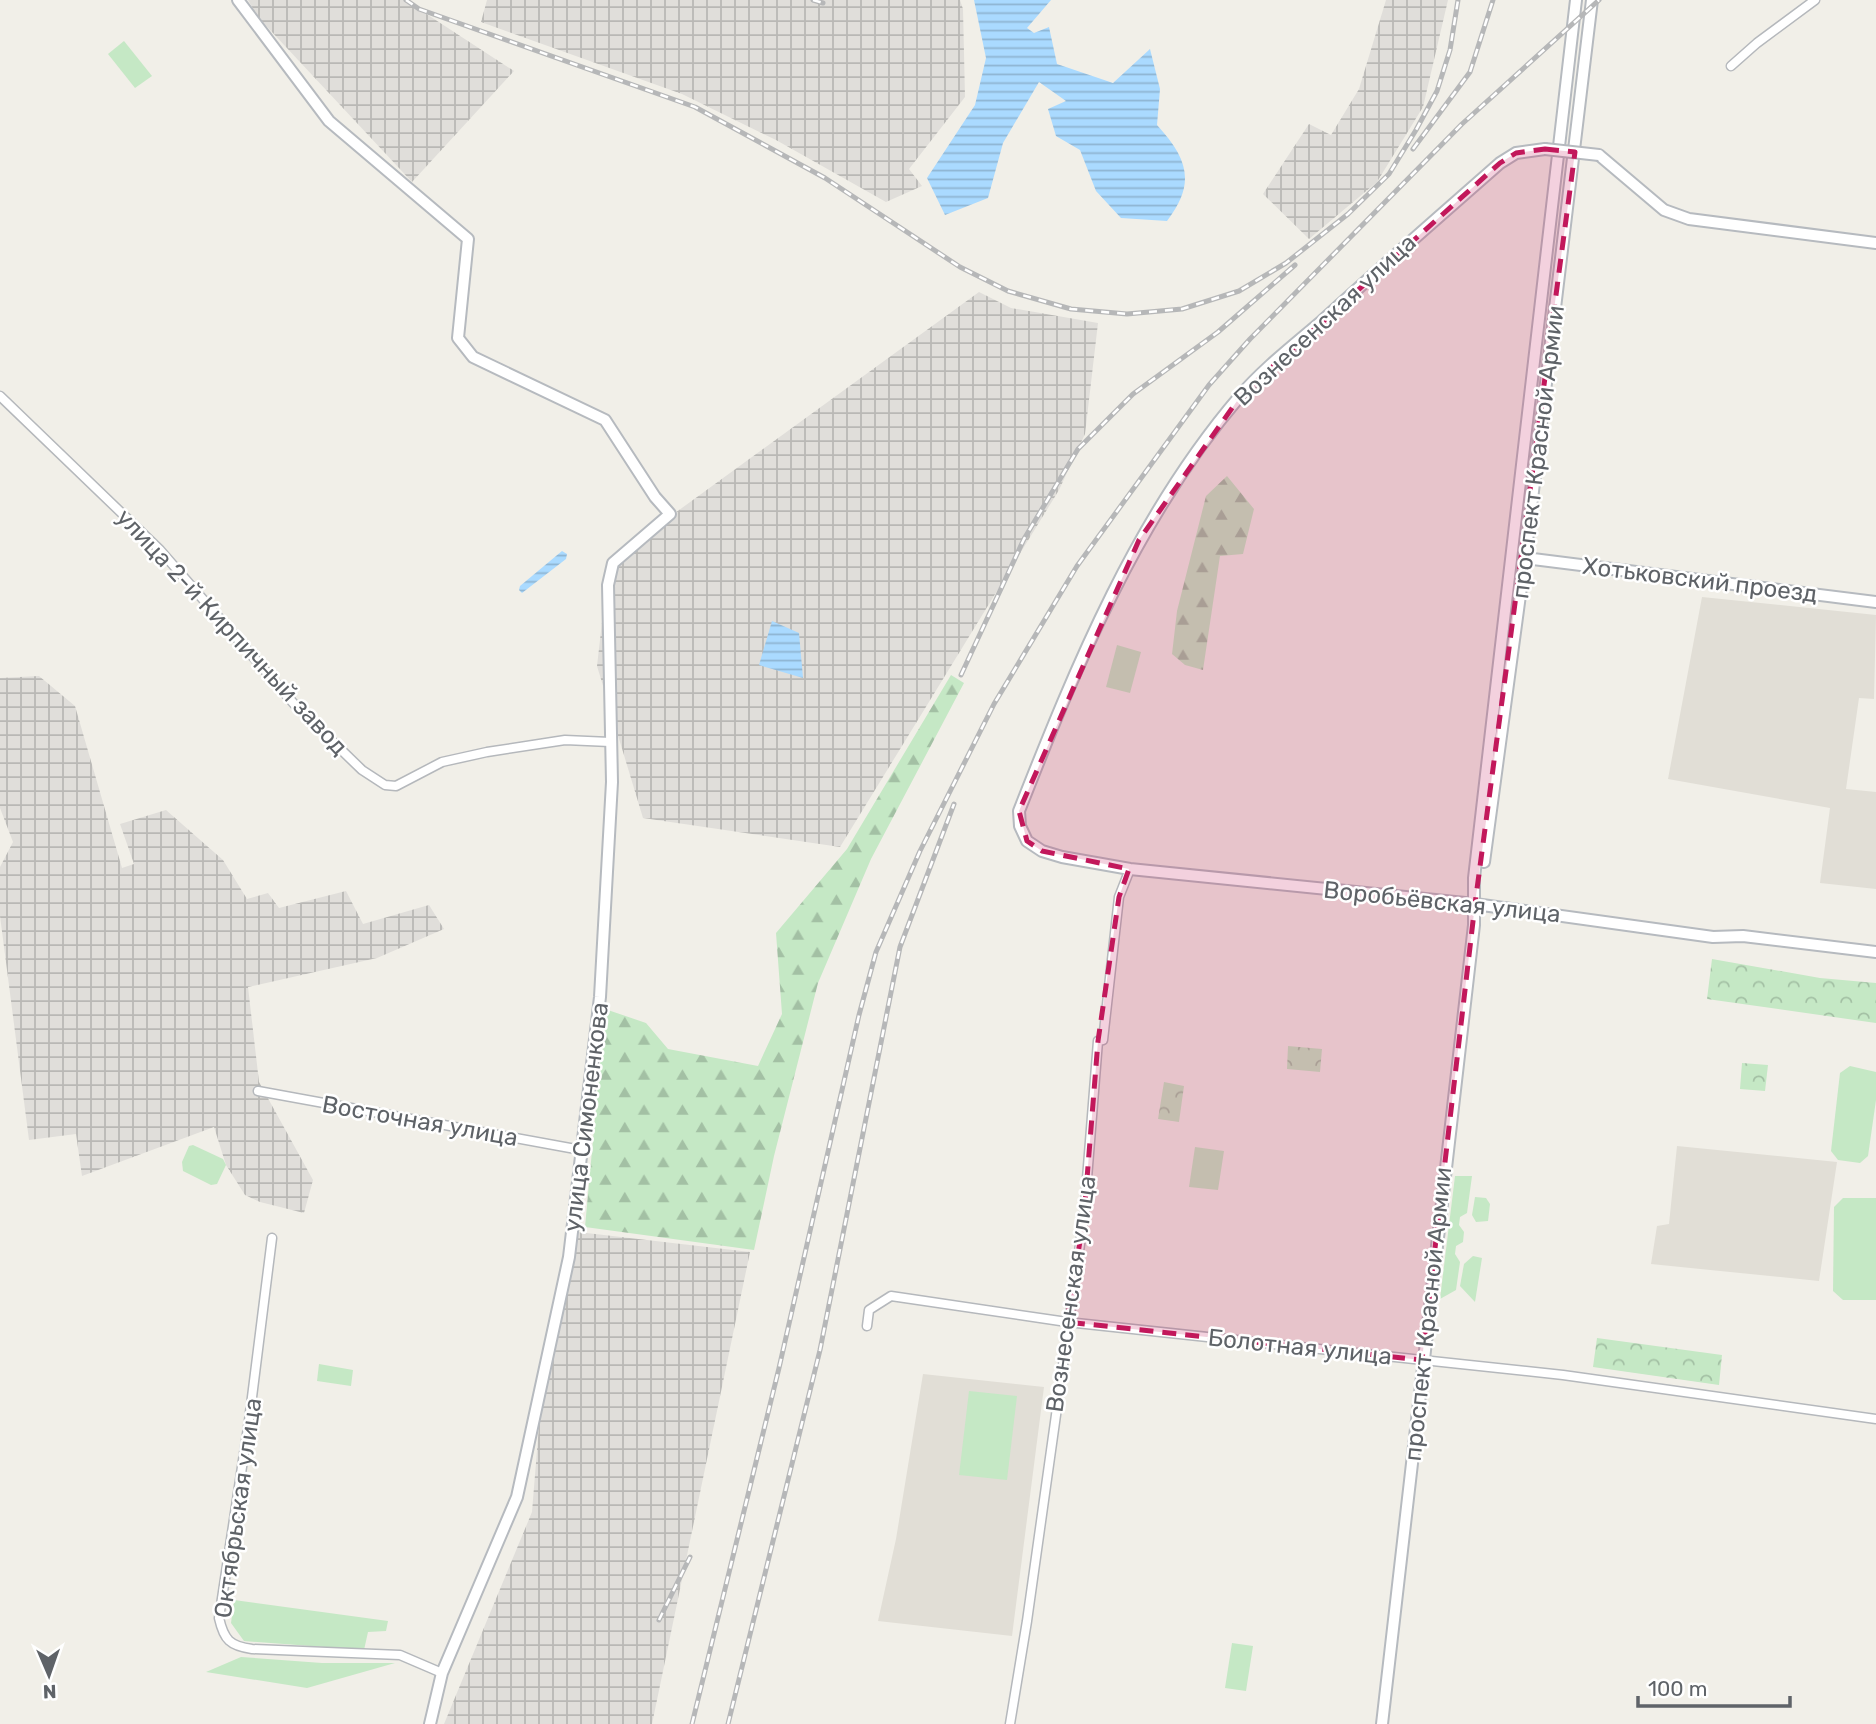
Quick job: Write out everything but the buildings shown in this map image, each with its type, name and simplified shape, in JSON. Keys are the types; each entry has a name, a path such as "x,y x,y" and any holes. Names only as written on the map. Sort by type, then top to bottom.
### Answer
{"main road":[{"name":"улица Симоненкова","path":"238,0 329,121 468,239 458,338 473,357 605,420 655,497 670,514 613,563 608,585 612,782 600,997 569,1257 517,1497 442,1673 430,1724"},
{"name":"проспект Красной Армии","path":"1382,1724 1475,904 1478,850 1576,0"},
{"name":"проспект Красной Армии","path":"1475,904 1482,879 1525,558 1592,0"},
{"name":"Вознесенская улица","path":"1020,826 1019,811 1059,709 1128,563 1139,540 1204,440 1241,394 1500,163 1516,153 1545,149 1599,155 1664,210 1689,219 1876,243"},
{"name":"Хотьковский проезд","path":"1525,558 1876,601"},
{"name":"Воробьёвская улица","path":"1020,826 1027,841 1042,851 1130,869 1475,904 1713,937 1743,936 1876,952"}],"street":[{"path":"1731,66 1815,0"},
{"name":"улица 2-й Кирпичный завод","path":"2,398 160,550 295,705 362,770 385,785 396,786 442,762 488,752 565,740 610,742"},
{"name":"Вознесенская улица","path":"1010,1724 1084,1216 1098,1041 1103,1040 1119,897 1130,869"},
{"name":"Восточная улица","path":"258,1091 581,1150"},
{"name":"Октябрьская улица","path":"272,1238 249,1421 219,1618 223,1636 234,1647 252,1649 400,1655 442,1673"},
{"name":"Болотная улица","path":"867,1326 869,1310 891,1296 1067,1322 1563,1376 1876,1419"}],"highlighted area":[{"path":"1545,149 1575,152 1475,904 1422,1360 1067,1322 1084,1216 1098,1041 1119,897 1129,869 1042,851 1027,841 1019,811 1139,540 1242,394 1363,283 1500,163 1516,153"}],"shaded area":[{"path":"248,0 405,0 514,71 412,182 257,16"},
{"path":"487,0 960,0 963,9 965,97 909,169 922,186 886,202 776,140 682,94 481,22"},
{"path":"1386,0 1448,0 1423,107 1377,182 1309,239 1263,194 1309,124 1331,135 1359,89"},
{"path":"979,292 1011,308 1098,323 1085,434 1059,490 840,847 643,818 597,666 609,561"},
{"path":"1702,597 1876,615 1874,699 1859,698 1846,789 1876,792 1876,889 1820,883 1830,808 1668,779"},
{"path":"39,676 75,706 122,868 134,864 120,824 166,810 223,860 247,899 268,893 279,908 346,891 363,924 429,905 444,929 377,958 248,987 259,1082 313,1180 304,1213 260,1202 245,1195 226,1165 214,1127 82,1176 76,1134 29,1140 0,916 0,867 13,842 0,808 0,678"},
{"path":"1677,1146 1837,1162 1819,1281 1651,1264 1657,1226 1669,1224"},
{"path":"578,1232 750,1252 652,1724 444,1724 532,1512 543,1376"},
{"path":"923,1374 1044,1387 1012,1636 878,1621 896,1539"}],"green space":[{"path":"124,41 152,76 135,88 108,54"},
{"path":"1227,476 1254,509 1243,554 1220,556 1203,670 1185,665 1172,654 1177,611 1206,496"},
{"path":"1117,645 1141,652 1130,693 1106,687"},
{"path":"951,675 964,683 871,859 818,983 774,1156 754,1250 585,1227 605,1009 646,1023 668,1049 758,1066 782,1014 776,933 847,849"},
{"path":"1712,959 1820,978 1876,983 1876,1023 1707,999"},
{"path":"1288,1046 1322,1049 1320,1072 1287,1069"},
{"path":"1742,1063 1768,1065 1765,1091 1740,1089"},
{"path":"1850,1066 1876,1072 1876,1100 1868,1156 1860,1163 1838,1160 1831,1151 1840,1073"},
{"path":"1164,1082 1184,1086 1179,1122 1158,1119"},
{"path":"193,1145 223,1159 226,1165 217,1184 211,1185 183,1171 182,1162 189,1146"},
{"path":"1195,1147 1224,1151 1218,1190 1189,1187"},
{"path":"1455,1176 1472,1176 1467,1213 1460,1217 1459,1225 1464,1232 1463,1242 1456,1246 1455,1254 1460,1262 1456,1290 1440,1299"},
{"path":"1475,1197 1486,1198 1490,1204 1488,1221 1476,1222 1472,1215"},
{"path":"1843,1198 1876,1198 1876,1300 1843,1300 1833,1291 1834,1207"},
{"path":"1473,1256 1482,1258 1475,1302 1460,1286 1464,1264"},
{"path":"1597,1338 1722,1355 1719,1385 1593,1367"},
{"path":"319,1364 353,1370 351,1386 317,1381"},
{"path":"969,1391 1017,1396 1007,1480 959,1475"},
{"path":"234,1600 388,1621 386,1631 368,1632 364,1650 244,1641 231,1623"},
{"path":"1232,1643 1253,1646 1246,1691 1225,1688"},
{"path":"241,1657 322,1663 395,1663 307,1688 206,1672"}],"water":[{"path":"974,0 1051,0 1027,28 1034,33 1049,27 1057,64 1113,83 1150,49 1160,89 1157,125 1176,149 1184,172 1182,195 1167,221 1121,218 1096,191 1080,150 1056,136 1048,109 1066,101 1039,82 1003,143 988,198 945,215 927,178 975,105 986,58"},
{"path":"562,551 567,554 566,559 522,593 519,590 520,586"},
{"path":"772,621 799,633 803,678 759,665"}],"railway":[{"path":"406,0 419,9 695,107 825,178 960,267 1008,291 1071,309 1127,314 1182,309 1239,291 1286,263 1348,214 1389,174 1437,91 1450,50 1458,0"},
{"path":"813,0 823,3"},
{"path":"1413,149 1470,72 1493,0"},
{"path":"692,1724 876,952 920,851 994,704 1077,566 1209,385 1250,339 1462,124 1599,0"},
{"path":"961,675 1024,539 1078,449 1133,394 1218,332 1295,265"},
{"path":"728,1724 820,1350 900,947 954,804"},
{"path":"659,1620 690,1557"}]}
